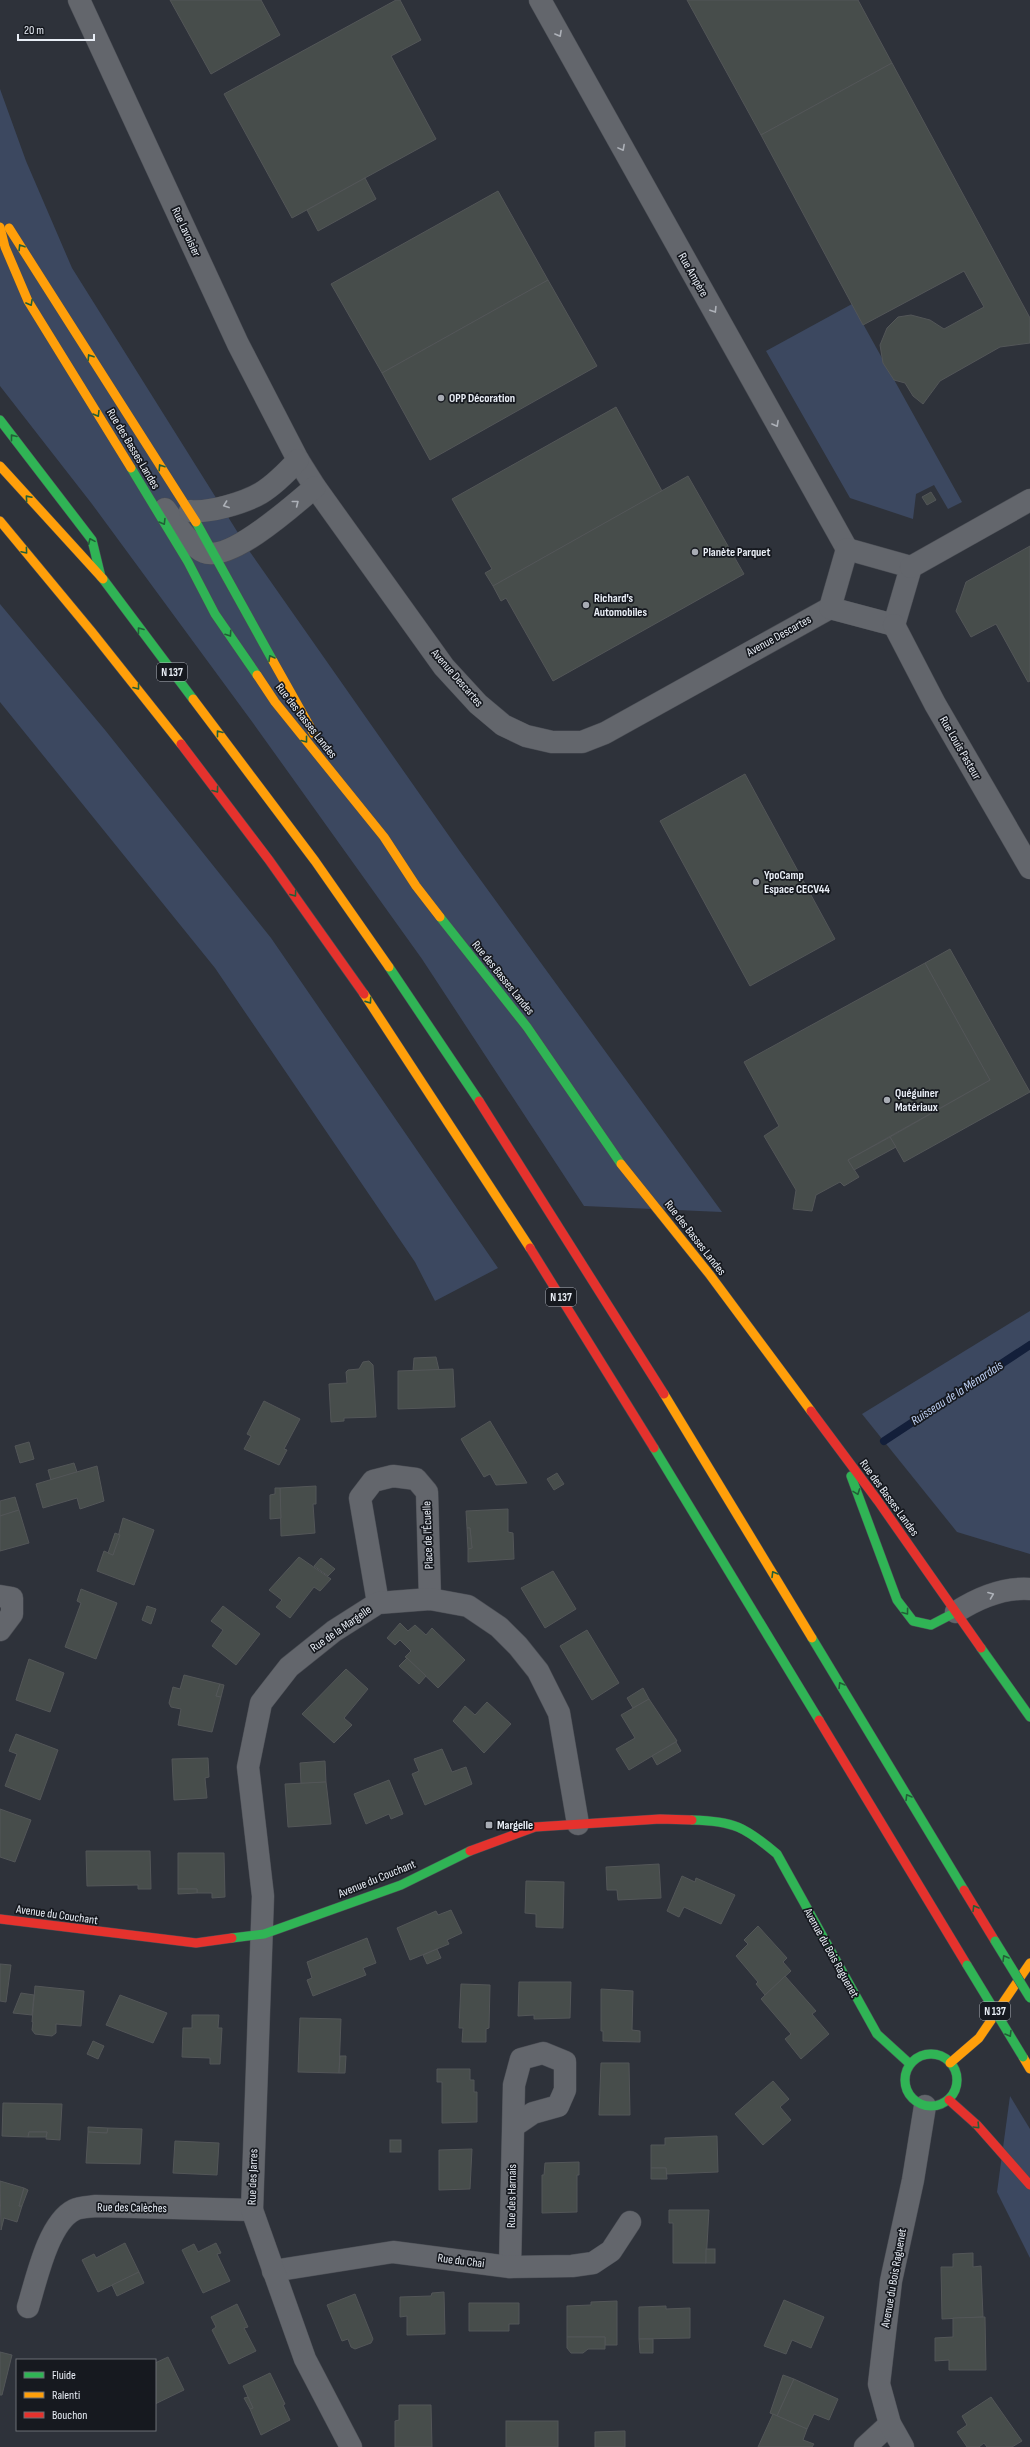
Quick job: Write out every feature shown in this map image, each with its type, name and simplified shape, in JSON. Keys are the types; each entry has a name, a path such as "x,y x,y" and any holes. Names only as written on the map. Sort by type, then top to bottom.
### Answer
{"main road":[{"name":"Rue des Basses Landes","path":"2,224 5,247 28,301 188,562 215,614 275,702 353,801 384,837 416,886 466,952 527,1027 616,1158 710,1275 844,1456 1030,1717"},
{"path":"2,224 190,511 243,609 353,801"},
{"path":"0,420 92,540 102,578"},
{"name":"N 137","path":"0,466 102,578 315,860 438,1037 632,1341 1030,1998"},
{"name":"N 137","path":"0,521 113,656 193,758 297,899 424,1083 590,1343 1030,2069"},
{"path":"844,1456 897,1600 913,1621 932,1625 956,1612"},
{"name":"Avenue du Couchant","path":"0,1919 196,1943 264,1934 401,1885 470,1851 535,1827 660,1819 702,1820 735,1824 757,1837"},
{"name":"Avenue du Bois Raguenet","path":"757,1837 776,1854 877,2034 910,2064"},
{"path":"950,2063 979,2038 1030,1963"},
{"path":"926,2055 943,2057 950,2063 955,2070 957,2082 954,2093 949,2100 942,2104 925,2106 914,2100 906,2089 906,2072 910,2064 926,2055"},
{"path":"949,2100 976,2125 1030,2185"}],"street":[{"name":"Rue Lavoisier","path":"79,0 238,344 298,460 315,487"},
{"name":"Rue Ampère","path":"540,0 846,549"},
{"path":"190,511 200,512 216,509 260,493 298,460"},
{"path":"136,477 157,498 187,536 203,552 214,554 239,544 315,487"},
{"name":"Avenue Descartes","path":"315,487 444,667 478,704 503,725 526,736 552,742 582,742 606,733 830,608"},
{"path":"910,567 894,625 830,608 846,549 910,567 1030,500"},
{"name":"Rue Louis Pasteur","path":"894,625 935,704 1030,868"},
{"name":"Place de l'Écuelle","path":"378,1604 360,1498 373,1481 393,1476 416,1479 427,1492 430,1599"},
{"path":"956,1612 968,1605 1014,1587 1030,1589"},
{"path":"0,1596 12,1598 12,1614 0,1630"},
{"name":"Rue de la Margelle","path":"264,1934 263,1896 248,1768 261,1703 289,1667 334,1631 378,1604 430,1599 468,1606 499,1628 518,1646 538,1671 559,1713 578,1824"},
{"name":"Rue des Jarres","path":"264,1934 252,2210 305,2360 351,2447"},
{"name":"Avenue du Bois Raguenet","path":"903,2447 890,2424 879,2384 891,2282 913,2180 925,2106"},
{"name":"Rue des Harnais","path":"510,2267 514,2126"},
{"name":"Rue des Calèches","path":"28,2307 44,2255 56,2229 59,2223 74,2210 96,2206 252,2210"},
{"name":"Rue du Chai","path":"274,2271 392,2252 510,2267 572,2266 593,2262 611,2251 630,2222"},
{"path":"865,2447 890,2424"}],"shaded area":[{"path":"0,89 26,161 72,268 250,552 461,853 722,1212 584,1206 422,959 253,723 92,504 0,386"},
{"path":"852,304 962,502 948,509 934,485 916,494 913,519 850,498 766,351"},
{"path":"0,604 105,730 271,938 498,1268 435,1301 415,1262 215,968 0,702"},
{"path":"1030,1311 1030,1554 957,1532 862,1414"},
{"path":"1010,2096 1030,2129 1030,2258 997,2192"}],"building":[{"path":"170,0 261,0 280,35 211,74"},
{"path":"396,0 400,0 421,40 391,56 436,139 292,218 224,94"},
{"path":"687,0 858,0 892,63 761,135"},
{"path":"892,63 1030,318 1030,343 1000,347 940,381 923,404 913,396 905,383 894,380 883,363 880,345 887,328 898,317 911,315 930,320 944,329 984,307 964,271 863,325 761,135"},
{"path":"365,178 376,199 318,231 307,210"},
{"path":"498,191 548,280 382,373 331,284"},
{"path":"548,280 597,366 430,460 382,373"},
{"path":"616,407 662,491 493,586 485,573 492,569 452,499"},
{"path":"688,476 744,574 553,681 506,598 501,601 493,586"},
{"path":"931,492 936,500 927,505 922,497"},
{"path":"1030,546 1030,681 1028,682 996,624 971,637 956,611 966,582"},
{"path":"745,774 835,939 750,986 660,821"},
{"path":"950,949 1030,1092 904,1162 890,1137 990,1080 925,963"},
{"path":"925,963 990,1080 848,1160 859,1177 844,1186 840,1182 816,1195 812,1211 793,1209 796,1190 764,1136 779,1126 744,1062"},
{"path":"890,1137 896,1147 854,1170 848,1160"},
{"path":"436,1357 439,1370 413,1371 414,1358"},
{"path":"369,1361 373,1365 376,1417 344,1418 344,1421 331,1422 329,1384 347,1383 346,1372 348,1370 359,1369 363,1362"},
{"path":"453,1369 455,1407 398,1409 398,1371"},
{"path":"264,1401 300,1419 284,1449 287,1450 279,1465 244,1449 251,1436 247,1434"},
{"path":"490,1421 527,1483 496,1485 490,1474 484,1477 465,1446 461,1439"},
{"path":"29,1442 34,1459 20,1463 15,1446"},
{"path":"74,1463 77,1472 51,1480 48,1470"},
{"path":"97,1466 104,1501 80,1509 77,1498 43,1508 36,1484"},
{"path":"557,1473 564,1484 554,1490 547,1479"},
{"path":"316,1486 316,1504 313,1504 315,1533 281,1536 280,1488"},
{"path":"275,1488 280,1488 281,1518 270,1519 270,1495 275,1494"},
{"path":"15,1497 19,1510 0,1516 0,1501"},
{"path":"508,1509 508,1532 513,1533 514,1559 468,1562 468,1549 472,1548 470,1528 467,1528 466,1511"},
{"path":"19,1510 29,1543 0,1551 0,1516"},
{"path":"123,1518 154,1530 134,1585 97,1571 104,1551 113,1555"},
{"path":"467,1528 470,1528 472,1548 468,1549"},
{"path":"115,1533 120,1535 113,1555 108,1553"},
{"path":"299,1557 331,1579 320,1591 314,1587 290,1618 276,1607 282,1600 269,1590"},
{"path":"321,1558 335,1569 328,1576 314,1566"},
{"path":"553,1571 576,1609 545,1628 521,1588"},
{"path":"81,1589 117,1603 96,1659 65,1647 81,1603 77,1601"},
{"path":"147,1606 156,1609 151,1624 142,1620"},
{"path":"223,1606 260,1634 236,1665 212,1646 223,1630 211,1621"},
{"path":"400,1623 408,1631 415,1625 426,1635 432,1628 465,1660 438,1688 405,1657 411,1651 400,1640 395,1645 387,1638"},
{"path":"587,1630 619,1683 592,1700 560,1646"},
{"path":"407,1658 426,1676 419,1684 399,1666"},
{"path":"29,1659 64,1673 50,1712 16,1700"},
{"path":"346,1669 368,1689 344,1718 352,1725 334,1743 302,1714"},
{"path":"184,1675 220,1684 216,1696 221,1697 212,1732 178,1725 181,1709 171,1707 169,1703 173,1687 180,1689"},
{"path":"220,1684 224,1685 221,1697 216,1696"},
{"path":"643,1688 649,1699 633,1708 627,1698"},
{"path":"649,1699 677,1741 629,1770 616,1749 635,1738 621,1715"},
{"path":"487,1702 511,1724 484,1753 453,1721 465,1706 475,1715"},
{"path":"16,1734 58,1750 40,1800 5,1786 17,1754 9,1751"},
{"path":"676,1742 681,1751 657,1765 652,1756"},
{"path":"442,1749 452,1772 466,1767 472,1784 425,1805 412,1774 419,1771 414,1759"},
{"path":"208,1758 209,1777 205,1778 207,1798 174,1800 172,1759"},
{"path":"325,1761 326,1782 301,1784 300,1763"},
{"path":"389,1780 403,1814 391,1819 389,1814 366,1824 354,1794"},
{"path":"326,1782 331,1824 288,1827 285,1784"},
{"path":"0,1809 31,1820 15,1862 0,1857"},
{"path":"86,1851 150,1851 151,1889 138,1889 138,1885 87,1886"},
{"path":"178,1853 224,1853 225,1897 212,1898 212,1893 197,1893 197,1889 178,1889"},
{"path":"659,1864 661,1898 618,1900 617,1890 607,1890 606,1867"},
{"path":"682,1876 695,1882 696,1878 735,1895 721,1924 684,1907 679,1917 667,1911"},
{"path":"526,1881 564,1882 563,1928 536,1927 536,1914 525,1913"},
{"path":"178,1889 197,1889 197,1893 178,1894"},
{"path":"451,1910 462,1933 447,1940 449,1944 410,1960 397,1928 436,1911 438,1915"},
{"path":"758,1926 787,1958 783,1962 791,1971 765,1995 756,1984 758,1982 736,1956 748,1944 744,1940"},
{"path":"367,1938 376,1963 363,1968 366,1975 313,1996 307,1980 312,1978 307,1962"},
{"path":"437,1949 441,1958 427,1964 423,1955"},
{"path":"0,1964 11,1965 6,2002 0,2001"},
{"path":"785,1976 816,2011 812,2014 829,2034 801,2059 785,2039 791,2034 761,1999"},
{"path":"519,1982 571,1982 570,2018 534,2019 534,2015 518,2016"},
{"path":"461,1984 490,1985 489,2028 486,2029 486,2042 462,2042 463,2028 459,2028"},
{"path":"35,1986 84,1991 81,2026 56,2024 56,2033 52,2036 35,2034 32,2030 32,2022"},
{"path":"601,1989 633,1991 632,2030 640,2031 640,2042 603,2041 603,2031 601,2031"},
{"path":"21,1993 34,1995 32,2015 13,2013"},
{"path":"120,1995 167,2013 153,2043 106,2025"},
{"path":"192,2015 219,2015 218,2028 222,2028 220,2064 210,2064 210,2058 182,2057 183,2028 192,2028"},
{"path":"300,2018 341,2019 339,2073 298,2072"},
{"path":"93,2041 104,2046 98,2059 87,2054"},
{"path":"340,2056 346,2056 345,2073 339,2073"},
{"path":"601,2063 629,2063 630,2115 599,2115"},
{"path":"437,2069 470,2069 470,2080 474,2080 474,2092 477,2092 477,2122 442,2123 442,2082 437,2082"},
{"path":"773,2081 789,2099 780,2107 791,2120 763,2145 735,2114"},
{"path":"3,2103 62,2104 60,2140 46,2139 47,2132 29,2132 28,2137 2,2136"},
{"path":"88,2127 108,2128 107,2133 88,2132"},
{"path":"108,2128 142,2129 140,2164 86,2163 88,2132 107,2133"},
{"path":"29,2132 47,2132 46,2137 28,2137"},
{"path":"717,2136 718,2172 667,2174 666,2168 651,2168 651,2145 665,2145 665,2138"},
{"path":"390,2140 401,2140 401,2152 390,2152"},
{"path":"175,2141 219,2143 217,2175 173,2173"},
{"path":"472,2149 470,2189 439,2190 439,2150"},
{"path":"579,2162 579,2175 577,2175 577,2212 542,2213 542,2175 544,2175 545,2163"},
{"path":"651,2168 666,2168 667,2179 651,2179"},
{"path":"0,2181 24,2188 19,2206 22,2206 17,2222 4,2218 1,2230"},
{"path":"24,2188 28,2190 22,2206 19,2206"},
{"path":"669,2210 709,2210 706,2263 673,2263 673,2223 669,2223"},
{"path":"125,2243 139,2272 98,2292 82,2260 94,2254 96,2258"},
{"path":"216,2243 221,2253 217,2254 230,2281 203,2293 182,2250 194,2244 198,2252"},
{"path":"706,2249 715,2249 715,2263 706,2263"},
{"path":"973,2253 973,2267 981,2266 983,2317 942,2319 941,2267 953,2267 953,2254"},
{"path":"139,2272 144,2283 117,2296 112,2285"},
{"path":"444,2292 445,2334 407,2335 407,2316 400,2317 400,2297 431,2296 432,2293"},
{"path":"355,2294 373,2339 371,2343 355,2349 351,2347 348,2339 342,2341 327,2305"},
{"path":"784,2300 824,2317 811,2348 792,2340 786,2354 764,2346"},
{"path":"617,2301 617,2345 605,2345 605,2337 567,2337 567,2306 591,2305 591,2302"},
{"path":"469,2303 519,2303 519,2324 509,2324 509,2331 469,2331"},
{"path":"237,2304 248,2327 244,2328 256,2351 229,2364 212,2330 216,2327 211,2317"},
{"path":"666,2306 666,2309 690,2308 690,2338 639,2339 639,2307"},
{"path":"985,2317 986,2370 949,2370 949,2360 935,2361 935,2338 953,2337 953,2318"},
{"path":"567,2337 605,2337 605,2349 588,2349 583,2353 571,2353 567,2348"},
{"path":"639,2339 653,2339 653,2353 640,2353"},
{"path":"0,2352 12,2355 2,2395 0,2395"},
{"path":"168,2357 184,2390 156,2404 156,2363"},
{"path":"270,2373 285,2404 283,2405 290,2420 261,2435 250,2409 253,2408 243,2386"},
{"path":"783,2375 794,2379 777,2416 770,2413"},
{"path":"794,2379 838,2399 829,2420 814,2414 807,2429 777,2416"},
{"path":"248,2397 253,2408 250,2409 244,2398"},
{"path":"991,2397 1022,2441 1012,2447 987,2447 984,2443 979,2447 967,2447 957,2432 967,2425 962,2416"},
{"path":"399,2405 431,2405 432,2447 395,2447 395,2421 399,2420"},
{"path":"773,2414 807,2429 803,2440 814,2444 812,2447 758,2447"},
{"path":"506,2421 558,2421 558,2447 506,2447"},
{"path":"625,2431 625,2447 595,2447 595,2432"}],"waterway":[{"name":"Ruisseau de la Ménardais","path":"884,1441 1030,1345"}],"traffic: fast":[{"path":"0,420 92,540 101,577"},
{"path":"131,468 188,562 215,614 257,675"},
{"path":"196,522 273,661"},
{"path":"103,579 193,699"},
{"path":"440,917 527,1027 621,1164"},
{"path":"389,967 479,1101"},
{"path":"654,1448 819,1720"},
{"path":"851,1476 897,1600 913,1621 931,1625 956,1612"},
{"path":"812,1638 964,1890"},
{"path":"981,1648 1030,1717"},
{"path":"692,1820 718,1822 738,1827 756,1837 777,1854 877,2034 910,2064"},
{"path":"232,1938 264,1934 401,1885 470,1851"},
{"path":"995,1941 1030,1998"},
{"path":"967,1965 1023,2057"},
{"path":"926,2054 936,2054 945,2058 953,2066 957,2075 957,2080 957,2085 953,2094 945,2102 936,2106 926,2106 917,2102 909,2094 905,2085 905,2075 909,2066 917,2058 926,2054"}],"traffic: slow":[{"path":"0,227 5,247 28,301 131,468"},
{"path":"9,228 196,522"},
{"path":"0,466 103,579"},
{"path":"0,521 92,632 181,744"},
{"path":"273,661 314,734"},
{"path":"257,675 275,702 384,837 416,886 440,917"},
{"path":"193,699 315,861 389,967"},
{"path":"364,994 530,1248"},
{"path":"621,1164 710,1275 811,1411"},
{"path":"664,1394 812,1638"},
{"path":"950,2063 979,2038 1030,1963"},
{"path":"1023,2057 1030,2069"}],"traffic: jam":[{"path":"181,744 269,860 364,994"},
{"path":"479,1101 664,1394"},
{"path":"530,1248 654,1448"},
{"path":"811,1411 878,1501 981,1648"},
{"path":"819,1720 967,1965"},
{"path":"470,1851 535,1827 660,1819 692,1820"},
{"path":"964,1890 995,1941"},
{"path":"0,1919 196,1943 232,1938"},
{"path":"949,2100 977,2125 1030,2185"}],"place":[{"name":"OPP Décoration","path":"441,398"},
{"name":"Planète Parquet","path":"695,552"},
{"name":"Richard's Automobiles","path":"586,605"},
{"name":"YpoCamp Espace CECV44","path":"756,882"},
{"name":"Quéguiner Matériaux","path":"887,1100"},
{"name":"Margelle","path":"489,1825"}]}
